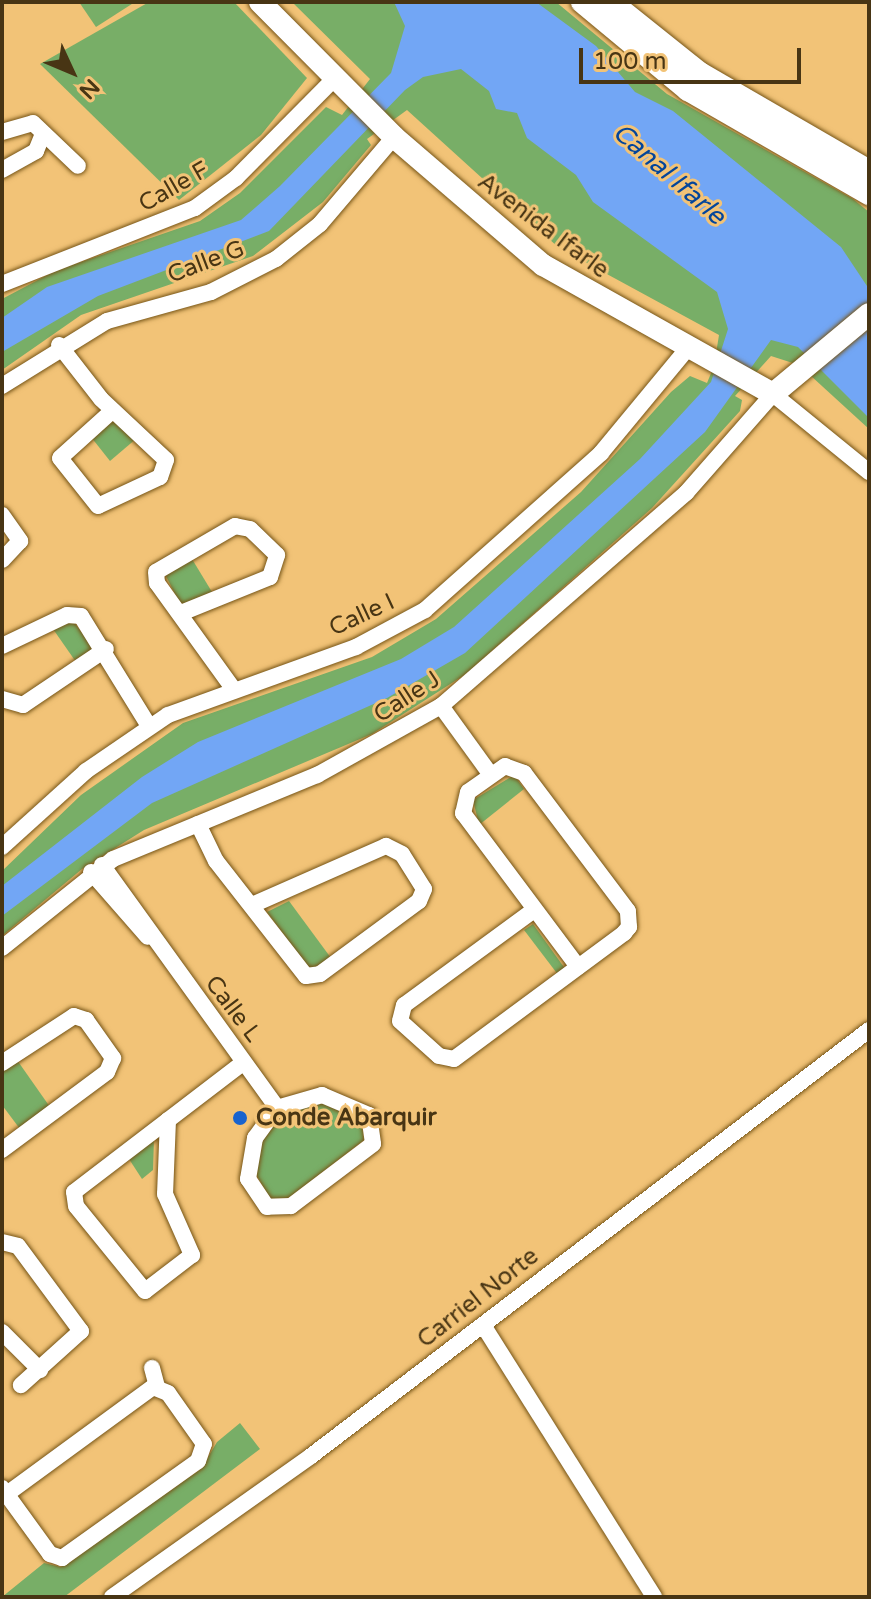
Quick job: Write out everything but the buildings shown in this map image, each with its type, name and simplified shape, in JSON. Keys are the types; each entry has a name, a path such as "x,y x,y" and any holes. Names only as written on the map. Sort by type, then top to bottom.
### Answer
{"street":[{"name":"Avenida Ifarle","path":"260,2 389,132 555,273 773,394 869,472"},
{"path":"582,2 688,90 869,194"},
{"path":"611,2 700,73 869,171"},
{"name":"Calle F","path":"2,284 195,208 236,178 342,86"},
{"path":"2,132 27,123 78,166"},
{"name":"Calle G","path":"2,386 59,345 119,316 211,292 276,259 320,224 389,132"},
{"path":"2,170 36,151 42,136"},
{"path":"773,394 807,371 869,314"},
{"path":"59,345 112,411 167,465 160,477 98,506 60,458 112,411"},
{"name":"Calle I","path":"2,847 69,785 149,726 232,687 356,647 425,610 601,453 697,353"},
{"name":"Calle J","path":"2,948 97,868 317,775 441,706 686,493 773,394"},
{"path":"2,515 20,541 2,560"},
{"path":"181,613 270,577 277,555 250,529 235,526 163,564 156,579 232,687"},
{"path":"2,646 71,614 85,619 106,649 149,726"},
{"path":"2,699 23,705 106,649"},
{"path":"441,706 491,775"},
{"path":"534,910 404,1005 400,1021 439,1056 454,1059 627,931 630,915 521,770 505,766 464,798 463,813 578,967"},
{"path":"198,824 252,905 303,973 315,976 419,901 424,883 398,850 381,847 252,905"},
{"name":"Calle L","path":"97,868 277,1108"},
{"path":"2,1063 74,1016 86,1020 113,1058 107,1072 2,1150"},
{"name":"Carriel Norte","path":"112,1597 483,1325 869,1030"},
{"path":"168,1120 165,1194 192,1255 145,1291 73,1195 168,1120 243,1063"},
{"path":"310,1095 345,1099 369,1115 375,1140 291,1206 270,1209 255,1196 247,1168 255,1138 277,1108 310,1095"},
{"path":"2,1242 16,1244 81,1331 21,1385"},
{"path":"483,1325 654,1597"},
{"path":"2,1332 40,1370"},
{"path":"152,1368 157,1387 201,1436 203,1453 70,1555 50,1554 5,1491 157,1387"}],"green space":[{"path":"79,2 135,2 96,27"},
{"path":"149,2 234,2 307,78 261,135 179,200 40,64"},
{"path":"292,2 556,2 667,94 853,199 869,212 869,429 799,365 771,356 735,396 742,400 740,411 652,508 466,674 372,734 144,830 82,869 2,936 2,871 81,795 183,723 372,657 436,619 581,492 671,392 690,376 707,383 714,366 719,335 559,248 407,110 367,139 371,145 323,202 253,256 81,315 2,370 2,299 55,271 200,221 240,193 326,107 342,115 370,79"},
{"path":"116,419 137,438 110,461 91,437"},
{"path":"192,559 212,592 181,606 165,574"},
{"path":"72,620 95,649 76,662 53,629"},
{"path":"514,775 524,789 479,825 473,800"},
{"path":"289,901 331,958 310,970 267,912"},
{"path":"533,924 566,970 559,976 524,930"},
{"path":"17,1060 50,1107 20,1129 2,1105 2,1069"},
{"path":"321,1103 361,1118 364,1140 289,1198 270,1199 256,1174 262,1139 288,1110"},
{"path":"154,1139 153,1170 142,1179 129,1159"},
{"path":"240,1423 260,1449 64,1597 2,1597 44,1563 61,1567 201,1469 217,1442"}],"water":[{"name":"Canal Ifarle","path":"394,2 536,2 596,46 635,92 673,111 841,247 869,289 869,418 798,347 771,340 705,432 465,653 387,698 152,803 2,916 2,886 142,777 198,742 401,659 454,627 640,459 711,382 728,329 717,292 593,202 576,175 527,138 517,113 496,109 489,91 461,69 423,77 405,90 269,231 98,296 2,352 2,318 47,287 241,220 280,186 391,73 405,26"}],"place":[{"name":"Conde Abarquir","path":"240,1118"}]}
